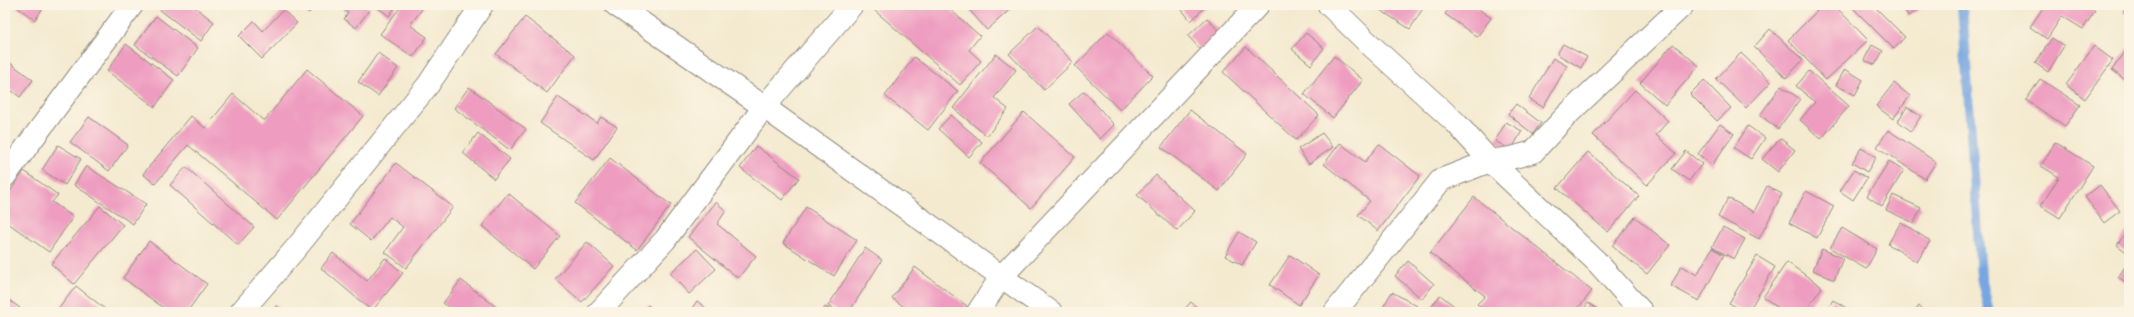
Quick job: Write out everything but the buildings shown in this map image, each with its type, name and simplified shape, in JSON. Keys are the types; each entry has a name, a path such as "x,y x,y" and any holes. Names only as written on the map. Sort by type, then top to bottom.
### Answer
{"main road":[{"path":"5,176 132,5"},
{"path":"241,312 297,247 423,91 482,5"},
{"path":"616,5 764,107 1051,312"},
{"path":"600,312 665,240 764,107 852,5"},
{"path":"978,312 1001,277 1258,5"},
{"path":"1329,5 1365,40 1456,122 1490,161 1596,261 1642,312"},
{"path":"1335,312 1441,180 1490,161 1511,158 1532,152 1568,114 1683,5"}],"waterway":[{"path":"1962,5 1981,277 1989,312"}]}
